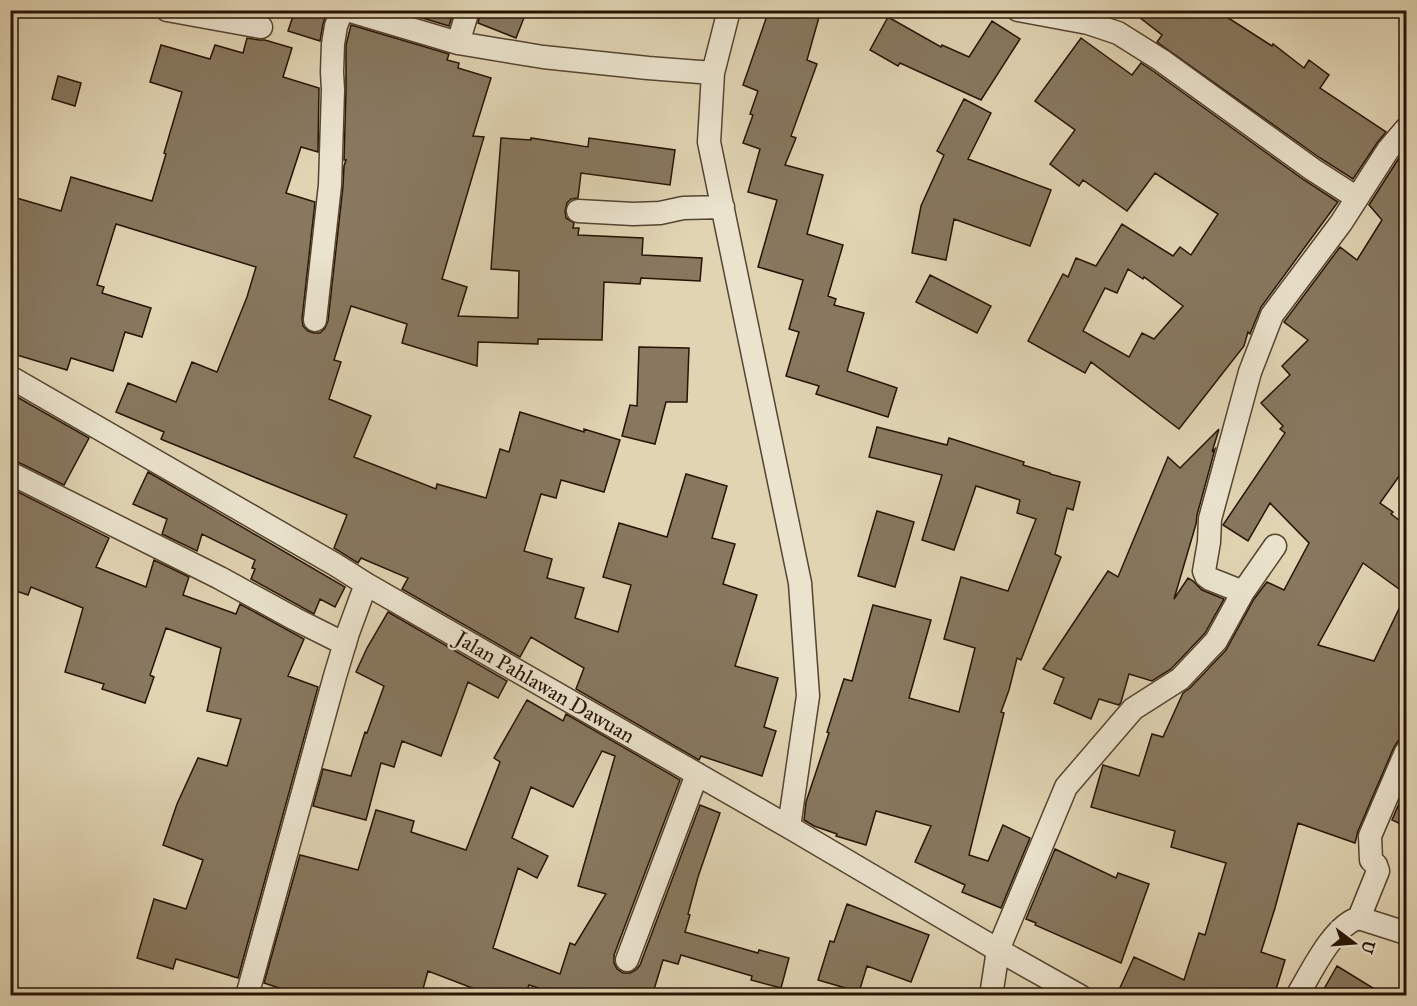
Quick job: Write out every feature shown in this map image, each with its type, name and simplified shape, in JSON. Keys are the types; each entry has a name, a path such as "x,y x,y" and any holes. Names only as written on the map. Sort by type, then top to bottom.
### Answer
{"street":[{"path":"167,10 261,27"},
{"path":"315,320 330,185 333,44 336,26 344,10 458,43 543,57 713,74"},
{"path":"458,43 468,10"},
{"path":"729,10 713,74 709,141 800,583 808,696 789,827"},
{"path":"1018,10 1088,23 1118,33 1161,60 1312,169 1357,198"},
{"path":"1243,592 1210,579 1204,571 1210,519 1250,372 1272,315 1326,245 1388,150 1407,129"},
{"path":"578,211 633,214 660,213 683,208 723,207"},
{"name":"Jalan Pahlawan Dawuan","path":"10,377 789,827 993,977 1080,996"},
{"path":"10,473 220,578 295,619 348,633"},
{"path":"993,977 1066,787 1133,710 1180,679 1216,641 1243,592 1275,546"},
{"path":"248,996 335,676 366,584"},
{"path":"1359,918 1378,871 1371,860 1370,836 1407,752"},
{"path":"627,960 697,774"},
{"path":"1297,996 1326,947 1348,922 1359,918 1407,933"}],"building":[{"path":"295,10 327,10 320,41 288,31"},
{"path":"396,10 454,10 449,26"},
{"path":"481,10 527,10 516,38 478,23"},
{"path":"769,10 821,10 807,60 817,64 791,136 796,138 785,165 823,175 807,234 843,245 828,296 836,299 834,305 864,313 847,371 897,388 888,417 816,394 819,386 786,376 799,332 789,329 803,280 758,267 777,200 748,192 760,149 743,143 753,115 750,114 758,91 743,85"},
{"path":"1130,10 1216,10 1272,46 1273,44 1304,68 1309,60 1329,75 1320,88 1386,132 1353,179 1157,42 1162,35"},
{"path":"888,17 941,47 942,45 969,57 992,21 1020,39 981,100 900,63 898,66 870,50"},
{"path":"351,25 449,54 447,60 459,63 458,68 491,78 473,136 484,137 442,279 467,287 458,316 518,318 519,271 491,269 501,138 531,140 531,138 588,147 589,138 675,150 670,185 581,173 578,198 571,199 567,203 566,218 574,223 573,228 579,228 578,235 643,238 642,255 702,258 700,281 641,278 640,284 604,282 602,340 538,339 538,344 478,342 477,366 402,343 407,324 351,306 334,360 341,362 329,399 371,416 354,457 436,489 437,484 486,498 500,449 509,452 520,412 584,432 584,429 620,440 604,492 561,480 556,498 541,494 524,551 552,559 547,578 584,588 575,618 618,632 631,585 603,577 619,523 667,537 686,474 727,486 712,538 735,544 723,584 757,595 735,666 778,678 764,727 776,731 762,776 701,756 699,760 576,689 584,668 531,637 520,657 402,589 408,578 361,558 358,563 334,548 347,515 163,440 161,439 164,432 116,412 128,383 176,402 192,362 217,372 247,297 256,267 116,224 97,285 104,287 102,293 151,308 142,337 125,332 113,371 71,358 67,370 10,353 10,196 61,211 71,177 152,201 182,92 150,82 161,45 210,59 215,45 243,53 247,38 265,40 292,48 283,77 319,88 318,152 301,147 286,193 315,202 302,319 303,326 308,331 320,333 328,321 346,160 344,160 346,45"},
{"path":"1081,38 1132,75 1141,63 1338,202 1261,307 1250,334 1248,332 1244,346 1179,429 1091,362 1085,373 1028,341 1063,274 1068,277 1076,258 1096,266 1122,224 1173,256 1180,247 1191,255 1218,214 1155,173 1127,211 1083,180 1079,186 1050,164 1075,130 1035,101","holes":["1128,269 1143,279 1144,277 1183,306 1154,339 1142,333 1129,357 1083,331 1105,288 1117,293"]},
{"path":"58,76 81,83 75,106 52,99"},
{"path":"964,99 991,113 968,159 1051,190 1030,246 954,219 946,260 912,253 921,206 944,155 937,151"},
{"path":"1407,149 1407,465 1380,503 1407,526 1407,739 1398,741 1394,747 1355,843 1298,823 1261,952 1285,960 1274,996 1131,996 1119,990 1134,957 1184,980 1199,933 1205,935 1226,863 1171,847 1175,831 1091,807 1103,765 1139,776 1152,734 1163,737 1183,693 1226,650 1254,599 1267,582 1284,590 1309,543 1270,503 1248,541 1223,525 1285,433 1280,429 1283,426 1261,403 1290,375 1282,366 1308,340 1284,322 1340,247 1357,260 1382,220 1369,205","holes":["1363,563 1406,594 1374,661 1318,645"]},
{"path":"930,275 991,306 977,333 916,302"},
{"path":"639,347 689,348 687,402 666,402 655,444 622,436 630,405 637,406"},
{"path":"10,393 89,438 64,485 10,460"},
{"path":"877,427 947,445 949,438 1024,462 1023,465 1080,482 1073,510 1067,508 1055,554 1061,557 1021,660 1017,658 1001,712 1004,713 969,855 988,861 1003,825 1030,838 1001,908 962,892 965,885 915,862 931,826 876,811 866,845 836,836 837,834 804,820 806,802 844,679 852,681 873,605 931,620 909,698 959,712 975,648 944,639 961,577 1008,591 1036,519 1017,513 1020,500 976,486 954,550 922,540 942,475 869,457"},
{"path":"1219,429 1196,524 1174,599 1188,578 1202,590 1224,599 1205,633 1171,669 1152,681 1129,674 1119,705 1099,699 1091,719 1054,703 1064,678 1043,669 1108,571 1118,577 1168,457 1180,468"},
{"path":"148,472 345,587 335,607 320,599 314,614 251,579 255,569 252,568 255,560 202,534 197,551 162,534 167,519 133,504"},
{"path":"10,488 109,538 96,567 146,587 154,560 189,577 183,595 236,614 240,604 304,639 288,676 318,687 238,978 176,959 173,969 137,958 154,899 186,909 203,860 163,845 177,804 198,758 227,766 241,719 207,711 221,648 166,628 150,675 154,677 145,703 102,689 104,684 65,672 83,608 31,587 28,595 10,589"},
{"path":"877,511 914,522 895,587 858,576"},
{"path":"388,612 507,681 498,698 468,682 441,756 402,741 394,767 381,763 366,820 313,806 323,769 351,776 365,732 367,733 384,686 356,672"},
{"path":"527,700 563,721 566,714 680,780 614,955 614,963 623,973 630,973 640,965 700,805 720,813 698,877 685,932 758,953 759,950 789,958 781,988 751,980 752,976 681,955 678,964 663,960 652,996 553,996 554,993 529,985 525,996 493,996 428,971 421,996 303,996 264,983 300,855 358,870 376,810 414,821 411,832 466,850 500,762 494,758","holes":["602,751 615,756 578,886 606,894 575,945 570,943 560,974 493,948 518,868 537,878 548,856 512,838 531,787 573,807"]},
{"path":"1407,785 1407,827 1392,820"},
{"path":"1055,849 1116,878 1118,873 1149,884 1121,963 1026,919"},
{"path":"847,904 929,935 911,982 867,966 859,992 818,980 830,941 834,942"},
{"path":"1337,966 1386,996 1320,996"}]}
